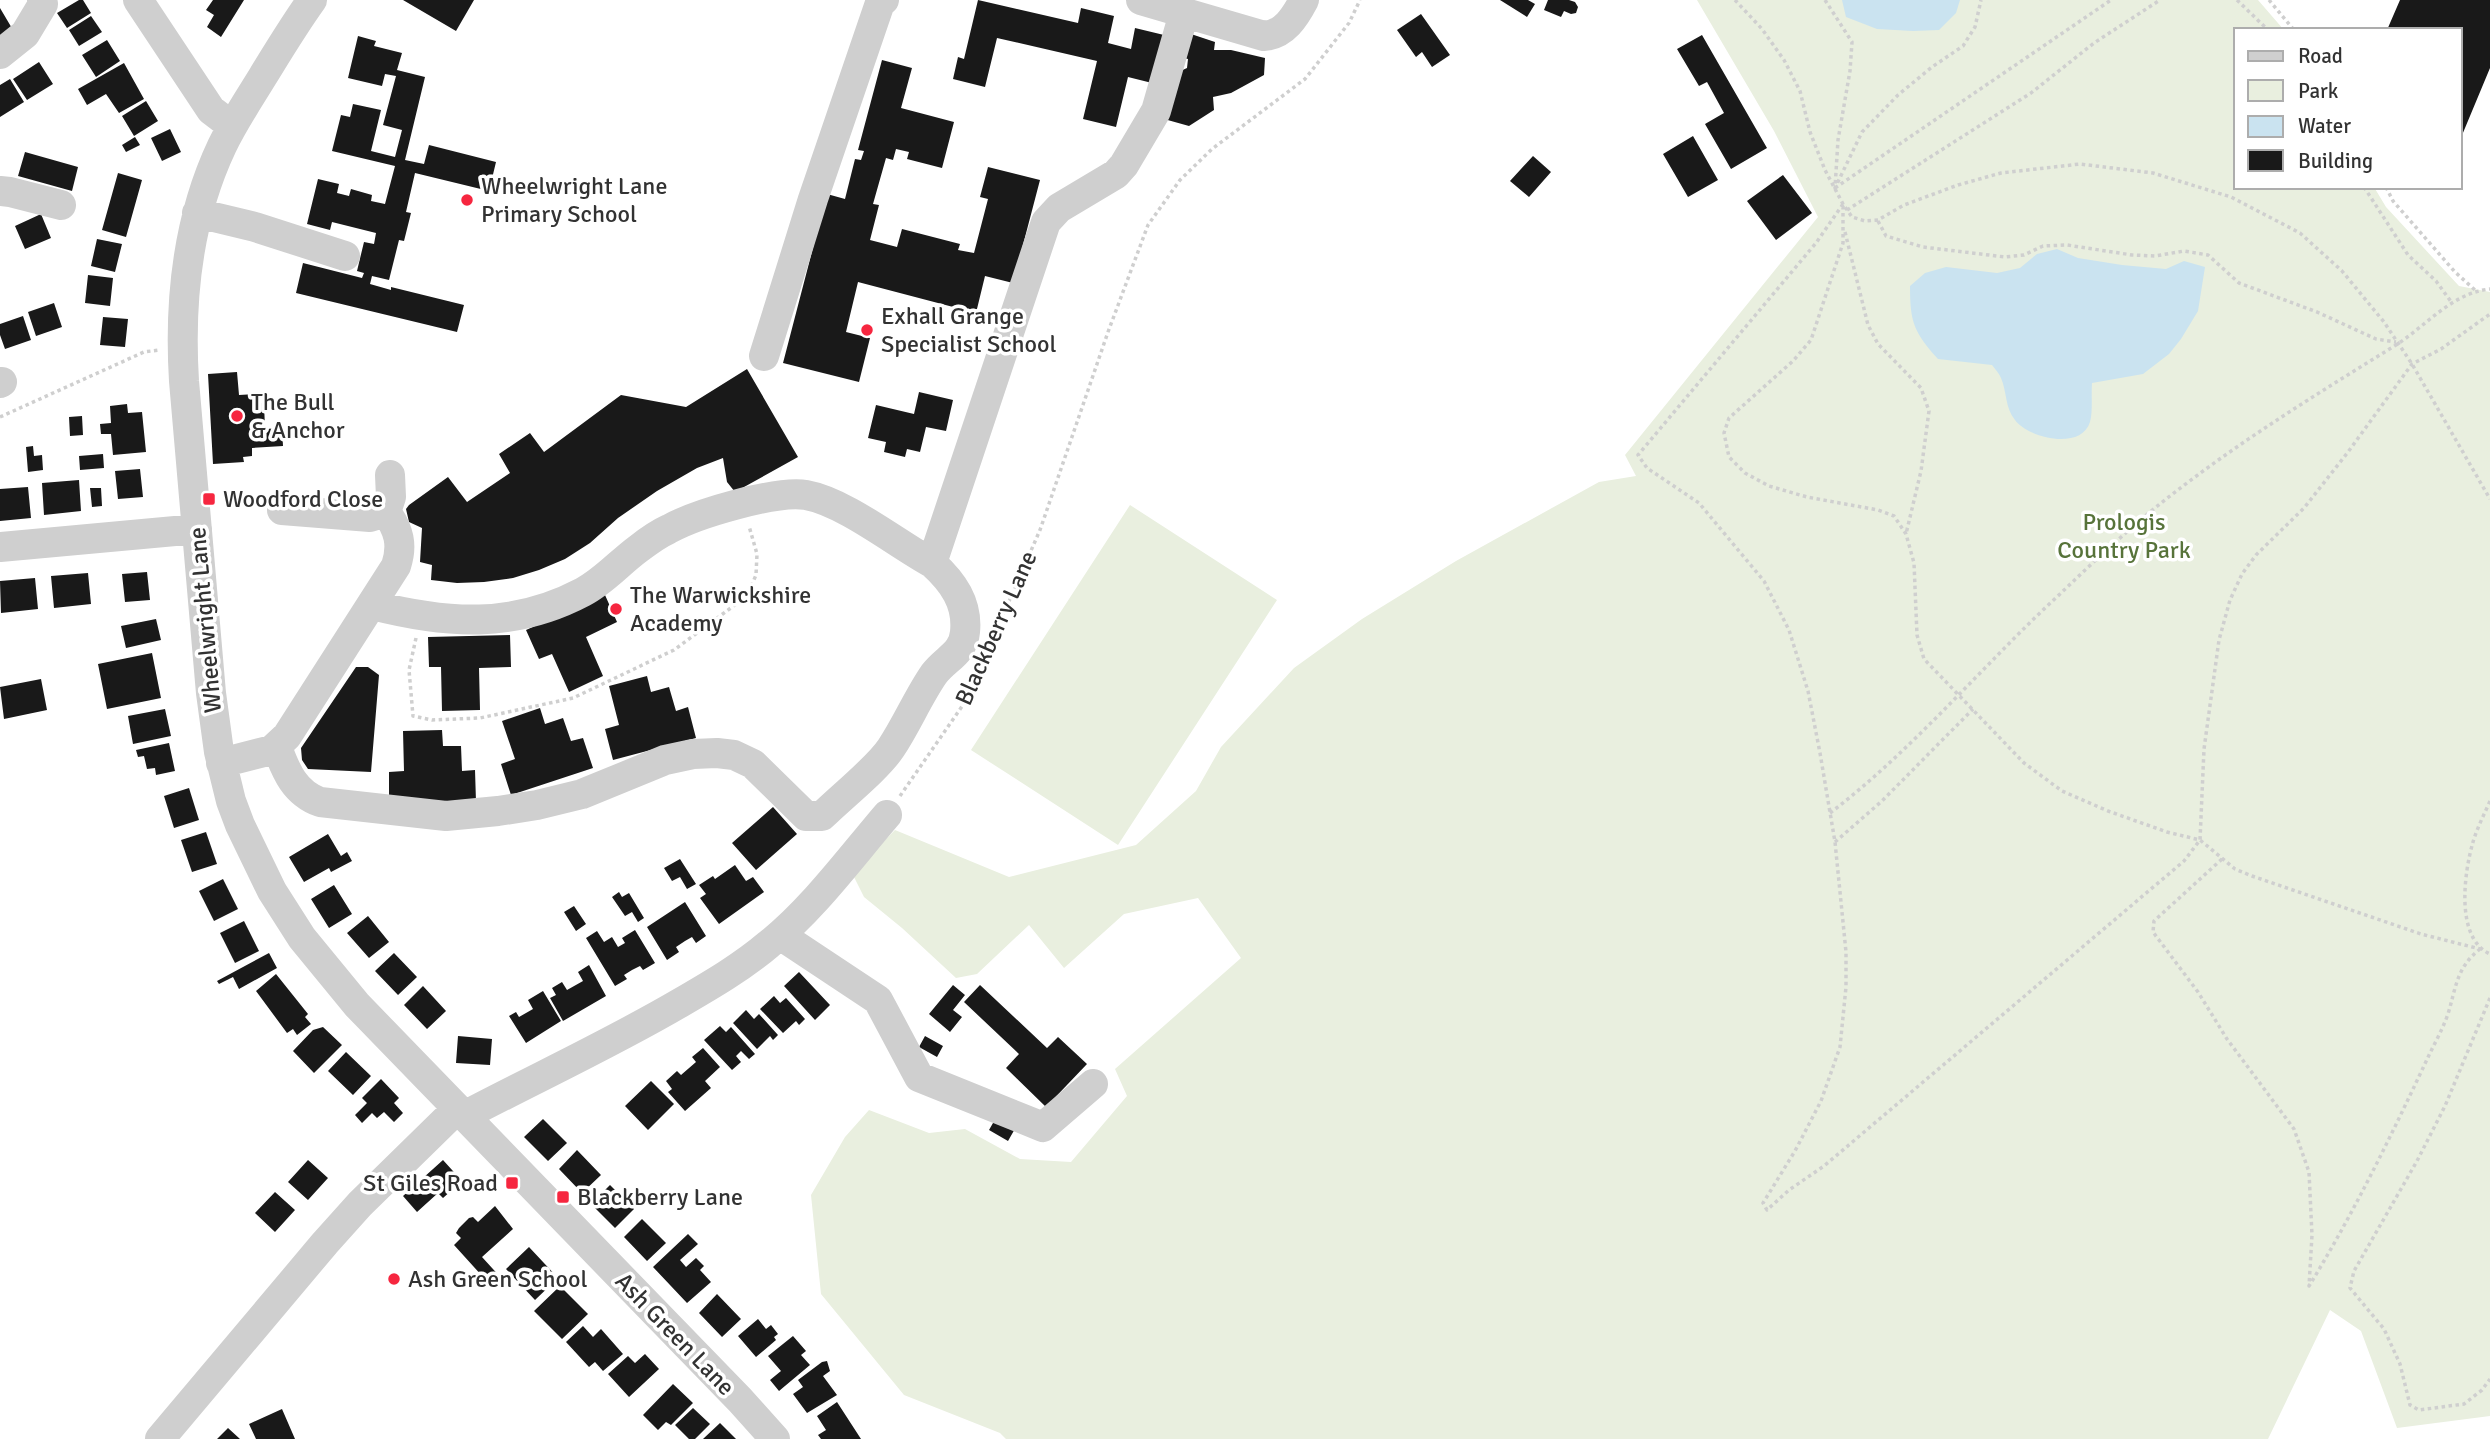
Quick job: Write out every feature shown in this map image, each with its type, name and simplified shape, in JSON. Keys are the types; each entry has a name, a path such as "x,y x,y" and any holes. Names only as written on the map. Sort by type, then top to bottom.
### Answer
{"street":[{"path":"0,54 26,34 43,4 42,0"},
{"path":"138,0 211,110 232,127"},
{"name":"Wheelwright Lane","path":"312,0 232,127 215,162 197,213 186,268 182,348 211,693 221,763 231,801 249,847 272,891 302,938 357,1005 461,1112"},
{"path":"764,356 813,199 880,3 884,0"},
{"path":"1141,0 1257,35 1271,36 1286,27 1304,0"},
{"path":"932,563 1046,222 1059,208 1116,174 1124,165 1156,111 1184,13"},
{"path":"0,191 61,205"},
{"path":"197,213 255,227 345,256"},
{"path":"221,763 277,747 389,579 399,556 398,533 386,512 391,497 390,475"},
{"path":"277,747 293,782 309,798 320,802 446,816 537,805 582,794 665,760 694,754 734,755 753,764 806,816 822,816 889,750 934,674 956,655 965,632 964,604 946,576 932,563 832,503 807,495 781,494 744,503 669,528 598,582 558,603 523,614 488,620 452,620 417,616 372,605"},
{"path":"282,510 370,517 386,512"},
{"path":"0,547 197,529"},
{"path":"160,1439 360,1204 461,1112 563,1067 722,978 780,935 887,815"},
{"path":"780,935 878,1000 919,1077 1043,1127 1093,1084"},
{"name":"Ash Green Lane","path":"461,1112 775,1439"}],"path":[{"name":"Blackberry Lane","path":"887,815 965,702 1040,530 1148,225 1180,180 1212,149 1305,79 1349,23 1360,0"},
{"path":"1735,0 1762,29 1784,60 1800,91 1811,132 1835,188 1852,217 1865,221 1878,220 1904,205 2001,173 2080,164 2153,173 2231,197 2300,233 2342,271 2399,343 2490,499"},
{"path":"1825,0 1852,42 1850,71 1838,140 1835,188"},
{"path":"1835,188 1862,132 1898,95 1963,46 1975,27 1981,0"},
{"path":"1835,188 2111,0"},
{"path":"1847,210 2031,93 2094,43 2160,0"},
{"path":"2237,0 2266,28"},
{"path":"2269,0 2292,28"},
{"path":"2365,189 2408,254 2436,281 2452,303"},
{"path":"2387,189 2393,201 2455,272 2475,290"},
{"path":"1843,204 1843,243 1811,340 1793,361 1729,418 1724,433 1728,457 1745,473 1769,486 1807,497 1878,510 1894,516 1906,534 1914,563 1917,635 1924,659 2024,763 2063,791 2108,811 2167,832 2200,840 2235,869 2252,876 2421,934 2490,954"},
{"path":"1843,204 1816,243 1638,455 1647,468 1699,503 1764,581 1789,630 1808,691 1835,842 1846,952 1846,988 1840,1047 1821,1101 1795,1151 1763,1203 1767,1210 1789,1190 1824,1166 2059,964 2184,861 2200,840 2207,724 2219,640 2230,600 2242,574 2256,555 2304,508 2412,364 2441,349 2490,314"},
{"path":"1878,220 1886,236 1905,244 2005,257 2024,255 2043,246 2067,245 2132,255 2155,256 2183,251 2208,255 2239,283 2317,312 2376,339 2399,343"},
{"path":"1844,226 1868,325 1878,344 1921,388 1929,411 1920,471 1906,534"},
{"path":"1830,813 1867,785 2060,593 2150,512 2288,412 2399,343 2452,303 2475,290 2490,289"},
{"path":"0,417 144,352 182,348"},
{"path":"417,616 410,670 413,716 432,720 480,718 573,698 674,650 747,596 756,575 757,554 744,503"},
{"path":"1835,842 1882,801 1973,709"},
{"path":"2480,949 2471,932 2465,911 2466,879 2474,841 2490,801"},
{"path":"2222,859 2154,921 2153,932 2198,992 2227,1039 2294,1129 2309,1172 2312,1235 2309,1286 2379,1158 2426,1062 2447,1017 2460,969 2467,959 2480,949"},
{"path":"2490,998 2445,1106 2354,1271 2350,1288 2385,1329 2400,1364 2410,1405 2419,1410 2464,1405 2482,1391 2490,1379"}],"green space":[{"name":"Prologis Country Park","path":"1697,0 2258,0 2282,28 2234,28 2234,189 2375,189 2386,207 2459,286 2490,292 2490,1416 2397,1428 2361,1331 2330,1310 2268,1439 1006,1439 1000,1433 904,1395 821,1294 811,1195 845,1137 869,1110 929,1133 965,1129 1020,1159 1071,1162 1127,1096 1115,1069 1241,958 1198,898 1124,914 1064,968 1029,925 977,974 956,978 864,897 852,873 895,830 1009,877 1136,845 1196,791 1221,747 1294,668 1362,619 1456,561 1599,482 1636,476 1625,455 1818,217 1774,131"},
{"path":"1130,505 1277,600 1118,845 971,750"}],"water":[{"path":"1842,0 1960,0 1956,13 1939,30 1913,31 1877,29 1846,17"},
{"path":"2057,249 2078,258 2122,265 2166,269 2184,261 2205,267 2198,311 2169,354 2143,374 2092,383 2090,422 2085,431 2066,439 2054,439 2031,432 2015,420 2009,410 2001,378 1992,365 1938,359 1915,326 1910,299 1910,286 1925,273 1946,267 1997,273 2020,268 2037,254"}],"building":[{"path":"83,0 91,13 67,28 57,13"},
{"path":"213,0 244,0 221,37 207,27 214,15 206,10"},
{"path":"403,0 474,0 456,31"},
{"path":"978,0 1078,23 1081,8 1114,16 1108,43 1131,49 1135,28 1164,35 1152,83 1128,77 1116,127 1083,119 1097,61 997,38 985,87 953,79 958,57 964,59"},
{"path":"1500,0 1528,0 1535,4 1527,17"},
{"path":"1548,0 1575,2 1578,7 1576,13 1564,11 1561,17 1544,10"},
{"path":"2400,0 2490,0 2490,68 2462,135 2462,28 2388,28"},
{"path":"0,8 13,30 0,38"},
{"path":"1421,14 1450,55 1432,67 1422,52 1416,57 1397,30"},
{"path":"91,16 102,32 79,46 69,30"},
{"path":"1188,33 1215,42 1214,50 1231,50 1265,58 1264,75 1231,93 1213,97 1214,110 1189,126 1164,119 1176,73 1187,68 1188,59 1180,57"},
{"path":"1702,35 1767,148 1731,169 1705,124 1724,113 1707,82 1699,86 1677,49"},
{"name":"Wheelwright Lane Primary School","path":"358,36 376,41 374,46 402,53 397,70 425,77 405,160 424,164 429,145 496,162 489,191 415,173 406,212 411,213 404,241 399,240 389,280 372,276 370,284 464,305 457,332 296,293 303,263 362,278 364,273 357,271 364,242 374,244 376,233 332,222 330,230 307,224 318,179 339,184 337,193 349,196 351,189 372,195 371,201 385,204 395,166 332,151 341,115 350,117 353,104 381,110 371,151 395,157 402,130 383,125 396,76 385,74 382,86 348,78"},
{"path":"107,40 120,61 96,77 82,55"},
{"path":"882,60 912,68 901,108 954,122 942,168 907,159 909,152 896,149 893,160 886,158 873,204 879,205 870,240 897,247 902,229 960,244 958,250 974,253 988,199 980,197 988,167 1040,180 1013,283 985,276 976,313 858,282 846,332 870,338 859,382 783,363 827,194 845,199 855,159 861,160 864,151 858,150"},
{"path":"39,62 53,84 27,100 13,79"},
{"path":"124,63 144,99 119,113 106,94 87,105 78,89"},
{"path":"10,79 24,102 0,117 0,85"},
{"path":"146,101 158,121 134,136 122,116"},
{"path":"170,129 181,152 162,161 151,138"},
{"path":"1693,136 1718,180 1688,197 1663,154"},
{"path":"135,137 140,145 126,152 122,145"},
{"path":"25,152 78,167 72,191 18,176"},
{"path":"1533,156 1551,172 1529,197 1510,181"},
{"path":"118,173 142,180 126,237 102,230"},
{"path":"1783,175 1812,213 1776,240 1747,201"},
{"path":"41,214 51,238 25,249 15,226"},
{"path":"97,239 122,244 115,272 91,266"},
{"path":"88,275 113,278 110,306 85,303"},
{"path":"54,303 62,327 36,336 28,312"},
{"path":"23,316 31,340 5,349 0,335 0,324"},
{"path":"103,317 128,319 125,347 100,345"},
{"path":"747,369 798,457 735,492 727,482 723,458 697,468 618,518 590,543 565,559 539,570 513,578 484,582 431,580 432,565 420,562 422,528 409,522 406,509 448,477 467,502 510,473 499,454 530,433 544,452 621,395 686,407"},
{"name":"The Bull & Anchor","path":"237,372 239,395 256,394 257,403 264,403 265,429 282,428 283,446 252,448 252,456 243,457 244,462 213,464 208,374"},
{"path":"919,392 953,400 946,431 926,427 920,452 907,449 905,457 884,452 886,442 868,438 876,405 914,414"},
{"path":"127,404 128,413 142,412 146,452 113,455 111,434 101,434 100,424 111,423 110,406"},
{"path":"82,416 83,435 70,436 69,417"},
{"path":"33,446 34,456 42,455 43,470 28,472 26,447"},
{"path":"103,454 104,468 80,470 79,456"},
{"path":"140,469 143,497 118,499 115,471"},
{"path":"79,480 81,511 44,515 42,483"},
{"path":"28,487 31,518 0,521 0,489"},
{"path":"90,488 101,488 102,506 92,507"},
{"path":"147,572 150,600 125,602 122,574"},
{"path":"88,573 91,604 54,608 51,576"},
{"path":"35,578 38,609 1,613 0,581"},
{"path":"605,595 617,622 586,637 603,676 569,692 552,654 539,659 526,630"},
{"path":"156,619 161,640 126,648 121,626"},
{"path":"510,635 511,667 479,668 480,710 442,711 441,667 429,667 428,637"},
{"path":"152,653 161,698 107,709 98,664"},
{"path":"356,667 368,667 379,675 371,772 308,769 302,760 301,748"},
{"path":"647,676 651,692 669,687 676,711 688,707 696,738 613,760 605,729 619,725 609,686"},
{"path":"41,679 47,710 4,719 0,687"},
{"path":"540,708 545,724 563,718 571,741 583,738 593,768 511,795 501,764 515,759 502,721"},
{"path":"165,709 171,736 133,744 128,716"},
{"path":"442,730 443,746 461,746 462,771 475,770 476,802 389,804 389,772 404,771 403,731"},
{"path":"169,743 175,771 156,775 155,768 147,769 144,756 138,757 136,750"},
{"path":"189,788 199,820 174,828 164,796"},
{"path":"773,807 797,834 756,870 732,843"},
{"path":"206,832 217,864 192,872 181,840"},
{"path":"328,834 341,856 347,852 352,861 331,872 329,868 304,882 289,857"},
{"path":"680,859 696,884 687,889 680,877 672,881 664,868"},
{"path":"735,865 746,881 753,877 764,892 719,924 700,898 706,894 699,885 713,876 715,879"},
{"path":"223,879 238,909 214,921 199,891"},
{"path":"334,885 352,914 329,928 311,899"},
{"path":"619,892 622,897 629,893 644,918 638,922 632,912 625,916 612,897"},
{"path":"685,902 706,936 696,943 692,937 685,941 676,947 679,952 667,960 647,927"},
{"path":"574,906 586,924 576,931 564,912"},
{"path":"368,916 389,942 369,958 347,933"},
{"path":"244,921 259,951 235,963 220,933"},
{"path":"635,930 655,963 643,970 640,966 632,970 624,975 627,979 615,986 586,938 597,931 604,942 612,937 618,947 625,943 622,938"},
{"path":"269,953 277,968 239,989 233,977 219,984 217,981"},
{"path":"394,953 417,977 398,995 375,971"},
{"path":"589,965 606,996 563,1021 550,998 556,995 552,988 562,982 567,990 583,981 578,972"},
{"path":"799,972 830,1005 815,1020 784,986"},
{"path":"276,974 308,1014 305,1017 311,1024 297,1035 293,1029 287,1033 256,991"},
{"path":"953,985 965,995 953,1010 962,1017 950,1032 929,1014"},
{"path":"980,985 1047,1048 1058,1037 1087,1064 1046,1107 1006,1068 1019,1054 964,1002"},
{"path":"423,986 446,1011 427,1029 404,1005"},
{"path":"543,991 561,1021 526,1043 509,1016 516,1012 519,1017 533,1009 528,1000"},
{"path":"774,996 780,1003 786,998 805,1019 799,1025 796,1021 783,1033 760,1009"},
{"path":"746,1010 754,1019 759,1014 778,1035 773,1040 770,1036 757,1049 733,1023"},
{"path":"720,1026 726,1032 731,1027 755,1054 749,1059 741,1051 736,1056 741,1062 732,1070 704,1040"},
{"path":"323,1027 342,1045 314,1073 293,1051 313,1030"},
{"path":"458,1036 492,1039 490,1065 456,1063"},
{"path":"925,1036 943,1046 937,1057 919,1047"},
{"path":"703,1048 720,1067 705,1081 711,1088 685,1111 668,1092 672,1089 666,1081 677,1071 681,1075 696,1062 692,1057"},
{"path":"346,1052 371,1076 353,1095 328,1071"},
{"path":"381,1079 399,1098 394,1103 403,1113 394,1122 384,1112 377,1118 372,1113 362,1123 355,1115 367,1103 362,1098"},
{"path":"651,1081 674,1104 648,1130 625,1106"},
{"path":"997,1116 1016,1127 1008,1141 989,1130"},
{"path":"543,1119 567,1143 548,1161 524,1137"},
{"path":"577,1150 601,1175 582,1193 559,1169"},
{"path":"308,1160 328,1178 308,1200 288,1182"},
{"path":"443,1160 462,1181 443,1198 438,1193 417,1212 403,1196"},
{"path":"610,1185 634,1209 615,1228 591,1204"},
{"path":"275,1192 295,1210 275,1232 255,1213"},
{"path":"495,1206 513,1229 482,1257 503,1280 493,1288 454,1245 461,1238 456,1233 469,1218 473,1217 478,1222"},
{"path":"642,1219 666,1243 647,1261 624,1237"},
{"path":"688,1234 698,1244 680,1260 686,1267 696,1258 704,1266 700,1270 711,1282 687,1303 653,1267"},
{"path":"529,1247 558,1278 535,1300 506,1269"},
{"path":"560,1286 588,1314 562,1339 534,1311"},
{"path":"717,1294 741,1319 722,1337 699,1313"},
{"path":"758,1319 766,1329 771,1325 778,1334 774,1337 776,1340 756,1357 738,1336"},
{"path":"583,1326 593,1337 601,1329 623,1354 603,1371 595,1362 589,1367 566,1342"},
{"path":"793,1336 806,1351 801,1355 810,1365 779,1391 770,1380 781,1371 768,1356"},
{"path":"645,1354 659,1369 629,1397 608,1374 628,1356 635,1363"},
{"path":"827,1361 830,1371 823,1376 837,1395 807,1413 793,1394 803,1387 798,1380"},
{"path":"673,1384 693,1403 671,1425 666,1422 658,1430 643,1415"},
{"path":"837,1402 861,1439 821,1439 818,1435 826,1430 817,1416"},
{"path":"693,1408 710,1424 695,1439 689,1439 675,1425"},
{"path":"282,1409 295,1439 256,1439 249,1424"},
{"path":"720,1423 736,1439 703,1439"},
{"path":"228,1428 240,1439 217,1439"}],"place":[{"name":"Wheelwright Lane Primary School","path":"467,200"},
{"name":"Exhall Grange Specialist School","path":"867,330"},
{"name":"The Bull & Anchor","path":"237,416"},
{"name":"Woodford Close","path":"209,499"},
{"name":"The Warwickshire Academy","path":"616,609"},
{"name":"St Giles Road","path":"512,1183"},
{"name":"Blackberry Lane","path":"563,1197"},
{"name":"Ash Green School","path":"394,1279"}]}
